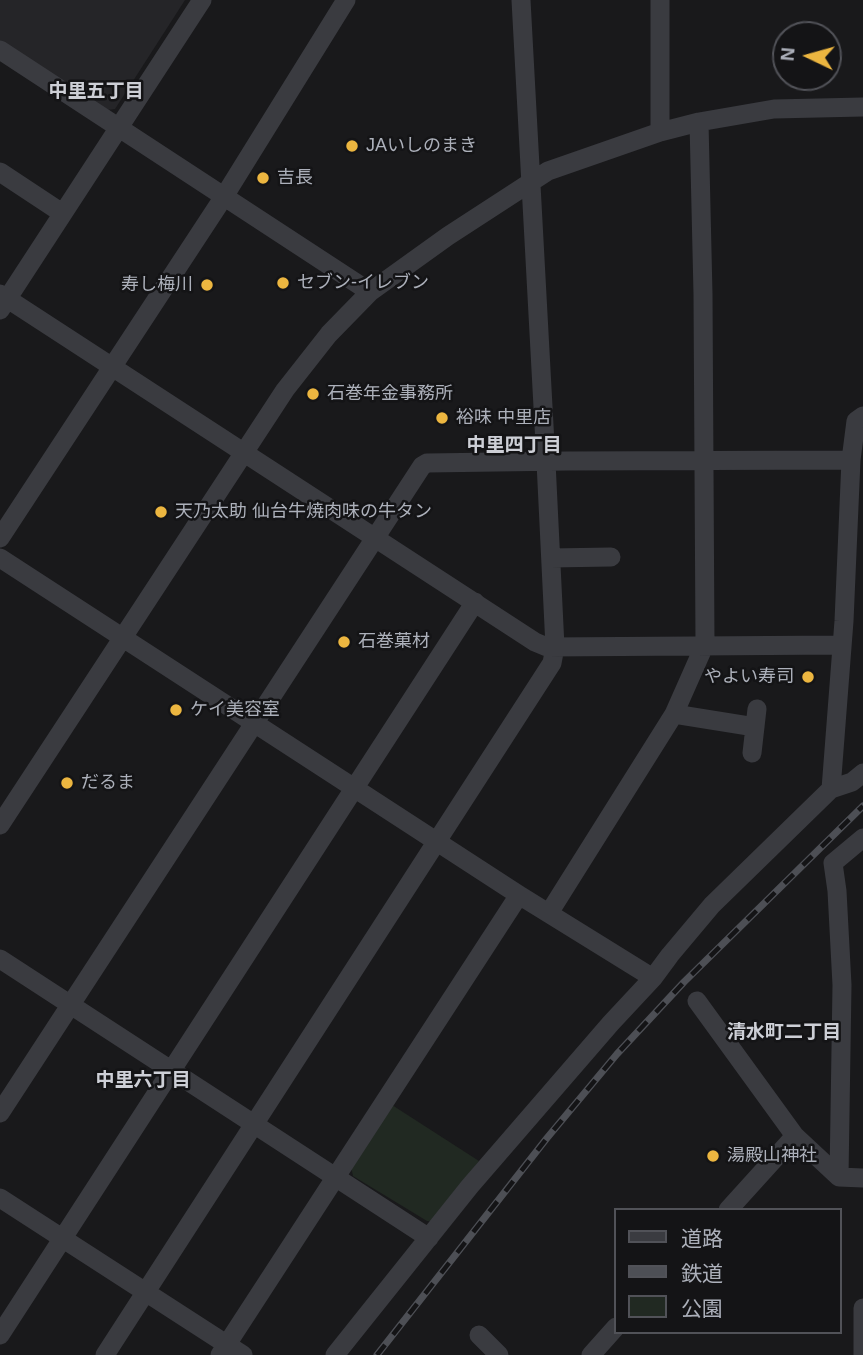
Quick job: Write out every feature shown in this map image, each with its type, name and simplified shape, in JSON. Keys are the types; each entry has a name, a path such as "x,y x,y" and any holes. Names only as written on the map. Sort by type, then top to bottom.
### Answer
{"street":[{"path":"202,0 3,301 111,367 535,642 547,647 842,645"},
{"path":"0,538 225,195 346,0"},
{"path":"105,1355 552,663 555,647 551,558 521,0"},
{"path":"660,0 660,132"},
{"path":"0,50 370,292"},
{"path":"0,825 292,380 329,334 370,292 448,236 548,171 660,132 699,122 774,109 863,107"},
{"path":"549,913 674,715 705,644 699,122"},
{"path":"0,172 62,213"},
{"path":"831,789 842,645 851,460 856,421 863,416"},
{"path":"0,1114 422,466 427,463 851,460"},
{"path":"551,558 611,556"},
{"path":"0,558 519,895 653,978"},
{"path":"0,1335 475,602"},
{"path":"674,715 756,718 752,753"},
{"path":"335,1355 470,1186 653,978 712,905 831,789 852,782 863,774"},
{"path":"839,1177 842,985 833,863 863,838"},
{"path":"0,1198 64,1238 230,1351 336,1177 519,895"},
{"path":"0,959 429,1238"},
{"path":"697,1000 795,1136 839,1177 863,1178"},
{"path":"730,1208 795,1136"},
{"path":"863,1308 863,1355"},
{"path":"593,1354 614,1329"},
{"path":"479,1335 499,1355"},
{"path":"853,1355 863,1344"}],"shaded area":[{"path":"0,0 185,0 115,109 107,110 0,42"}],"green space":[{"path":"392,1105 479,1161 436,1222 427,1221 353,1176 351,1166"}],"railway":[{"path":"377,1355 547,1138 617,1054 684,982 863,806"}],"place":[{"name":"JAいしのまき","path":"352,146"},
{"name":"吉長","path":"263,178"},
{"name":"セブン-イレブン","path":"283,283"},
{"name":"寿し梅川","path":"207,285"},
{"name":"石巻年金事務所","path":"313,394"},
{"name":"裕味 中里店","path":"442,418"},
{"name":"天乃太助 仙台牛焼肉味の牛タン","path":"161,512"},
{"name":"石巻菓材","path":"344,642"},
{"name":"やよい寿司","path":"808,677"},
{"name":"ケイ美容室","path":"176,710"},
{"name":"だるま","path":"67,783"},
{"name":"湯殿山神社","path":"713,1156"}],"district":[{"name":"中里五丁目","path":"96,92"},
{"name":"中里四丁目","path":"514,446"},
{"name":"清水町二丁目","path":"784,1033"},
{"name":"中里六丁目","path":"143,1081"}]}
